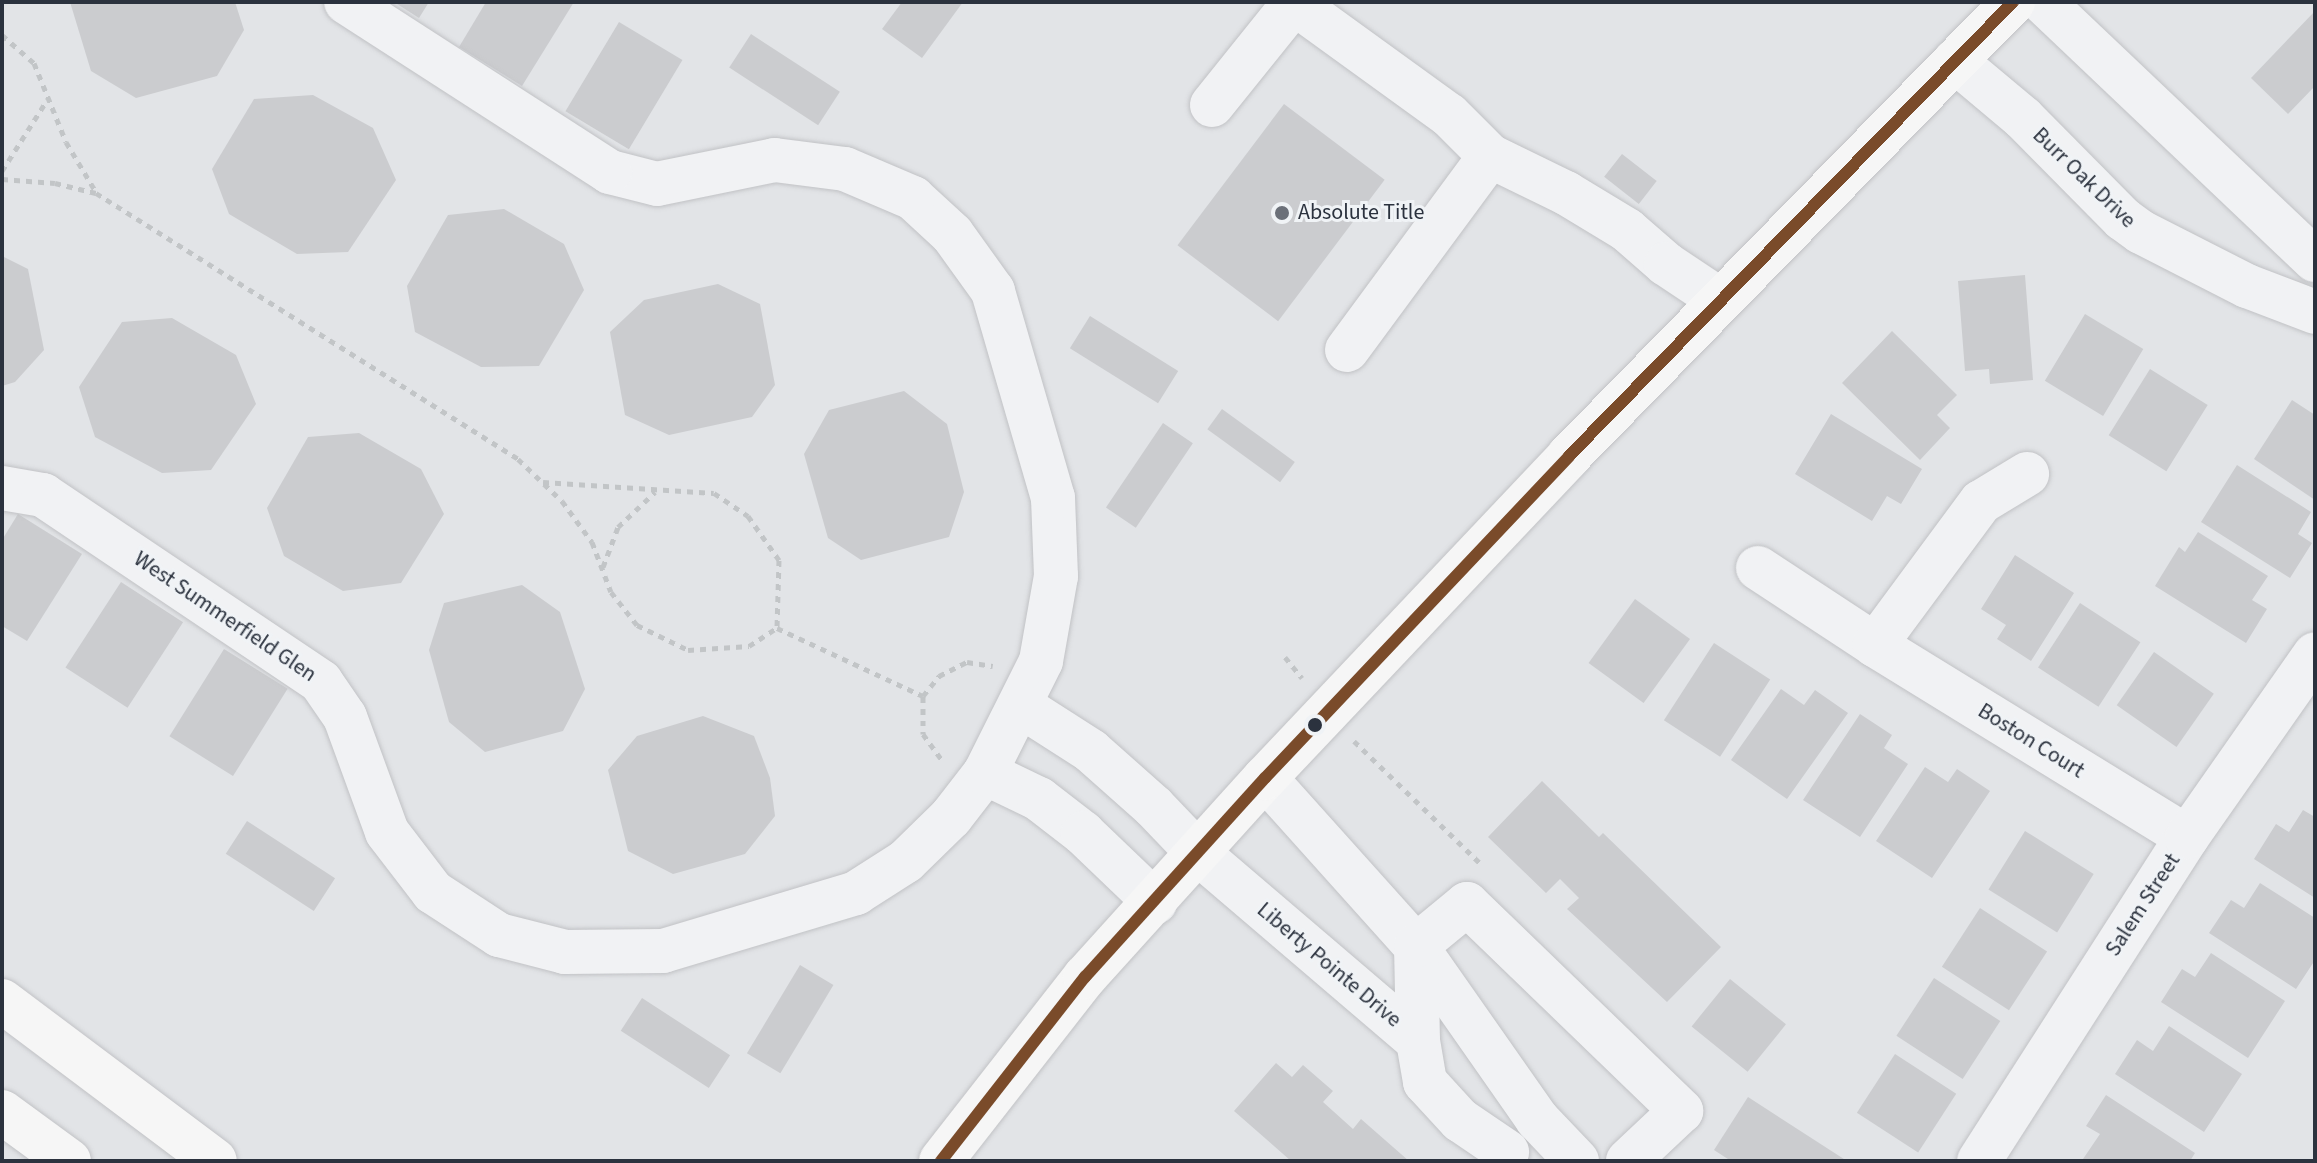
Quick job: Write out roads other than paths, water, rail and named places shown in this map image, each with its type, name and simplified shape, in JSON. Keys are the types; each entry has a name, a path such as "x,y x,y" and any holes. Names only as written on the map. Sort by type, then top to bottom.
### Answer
{"main road":[{"path":"941,1161 1085,977 1265,778 1720,300 2013,2"},
{"path":"2,1001 215,1161"},
{"path":"2,1112 69,1161"}],"street":[{"name":"West Summerfield Glen","path":"2,488 43,495 321,682 345,717 387,832 433,892 499,935 565,952 663,951 856,893 906,861 951,817 966,770 1012,687 1041,661 1056,576 1053,498 993,291 952,234 913,198 845,169 775,160 657,184 610,172 346,2"},
{"path":"2043,2 2315,259 2299,306"},
{"path":"1212,105 1294,3 1449,115 1490,156 1566,193 1627,230 1666,264 1720,300"},
{"name":"Burr Oak Drive","path":"1955,61 2023,118 2123,219 2141,232 2177,252 2299,306"},
{"path":"1347,350 1490,156"},
{"path":"1875,645 1981,502 2027,474"},
{"name":"Boston Court","path":"1758,568 1875,645 2187,837"},
{"name":"Salem Street","path":"1979,1161 2187,837 2315,654"},
{"path":"1012,687 1154,807 1198,853"},
{"path":"966,770 1039,799 1083,833 1155,902"},
{"path":"1265,778 1416,946 1537,1119 1577,1161"},
{"name":"Liberty Pointe Drive","path":"1198,853 1418,1041 1425,1082 1460,1120 1505,1157 1537,1119"},
{"path":"1416,946 1467,904 1681,1111 1628,1161"},
{"path":"1416,946 1418,1041"}],"place":[{"name":"Absolute Title","path":"1282,213"}]}
